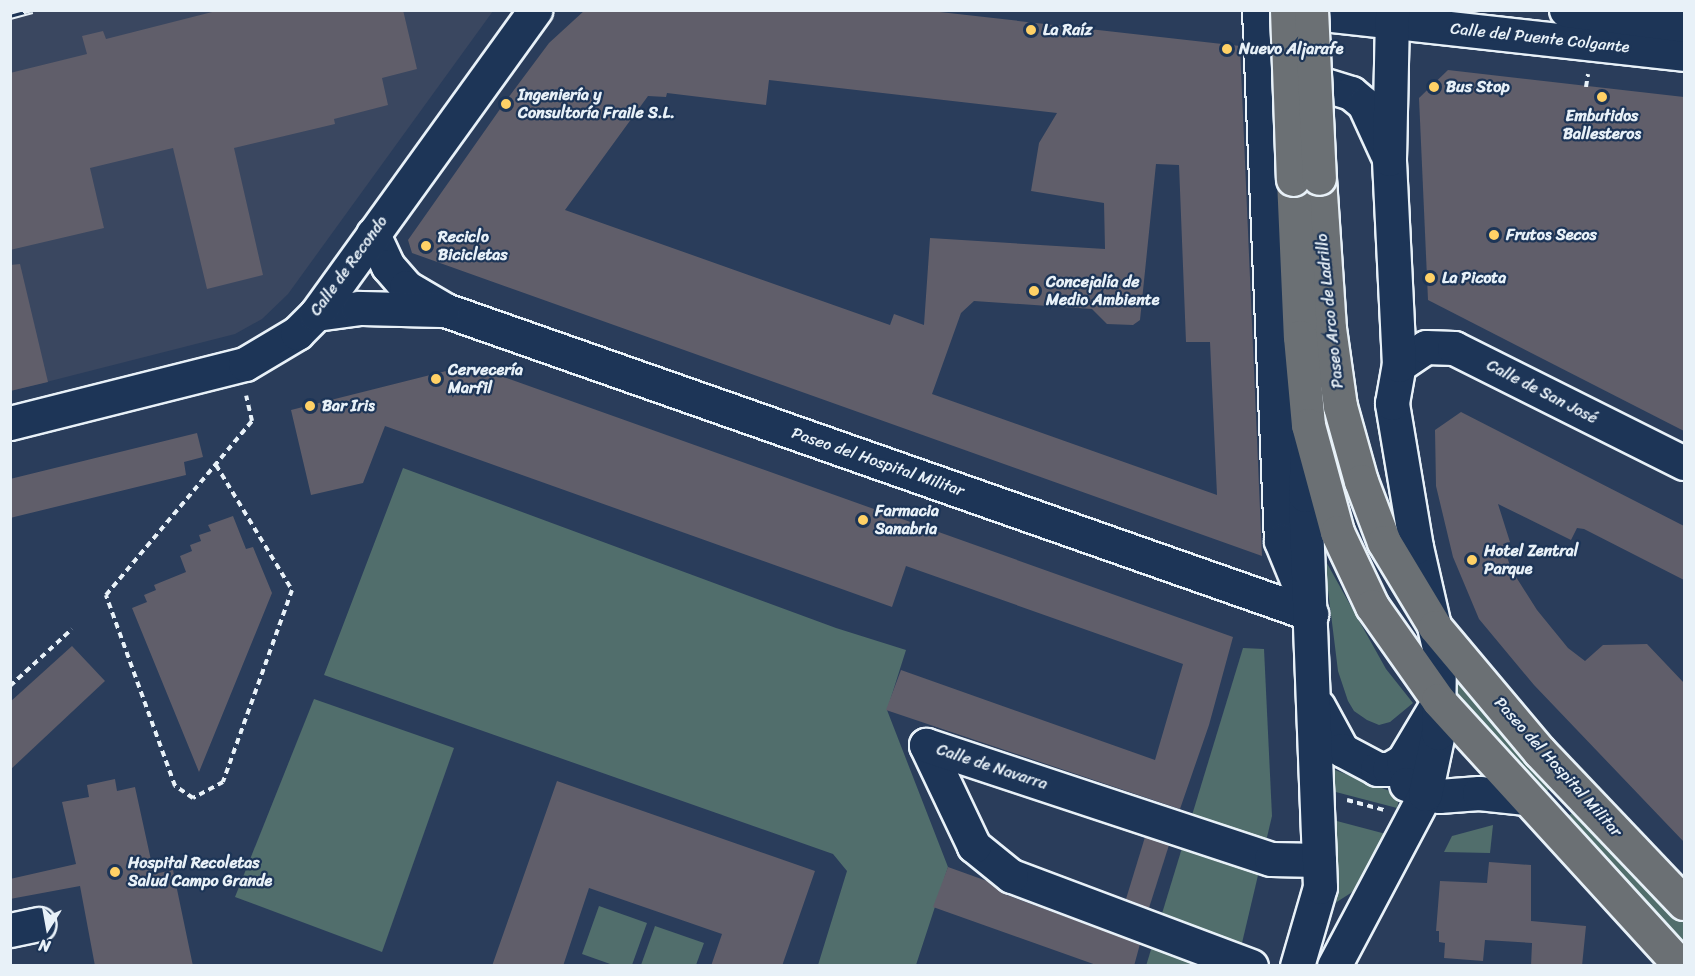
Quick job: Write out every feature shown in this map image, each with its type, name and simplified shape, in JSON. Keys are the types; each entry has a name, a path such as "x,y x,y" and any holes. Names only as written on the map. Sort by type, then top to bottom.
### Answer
{"main road":[{"name":"Paseo Arco de Ladrillo","path":"1287,10 1306,179 1340,406 1361,481 1384,542 1435,627"},
{"name":"Paseo Arco de Ladrillo","path":"1311,10 1299,337 1308,425 1337,532 1372,606 1438,700"},
{"name":"Paseo del Hospital Militar","path":"1435,627 1539,752 1684,903"},
{"path":"1438,700 1681,966"}],"street":[{"name":"Calle de Recondo","path":"10,423 238,366 281,343 316,314 535,10"},
{"name":"Paseo Arco de Ladrillo","path":"1259,10 1281,542 1311,614"},
{"name":"Calle del Puente Colgante","path":"1287,10 1391,16 1684,54"},
{"name":"Calle del Puente Colgante","path":"1566,10 1684,25"},
{"name":"Paseo Arco de Ladrillo","path":"1334,966 1419,805 1437,744 1440,661 1435,627 1416,547 1392,403 1399,365 1389,159 1391,16"},
{"name":"Paseo Arco de Ladrillo","path":"1263,103 1279,84 1292,79 1329,84 1351,93 1364,104 1389,159"},
{"name":"Paseo del Hospital Militar","path":"373,234 388,266 406,287 445,310 1311,614"},
{"name":"Paseo del Hospital Militar","path":"316,314 359,308 445,310"},
{"name":"Calle de San José","path":"1399,365 1426,347 1454,348 1684,463"},
{"name":"Paseo Arco de Ladrillo","path":"1297,966 1320,886 1305,495 1308,425"},
{"name":"Paseo Arco de Ladrillo","path":"1313,696 1342,750 1365,765 1389,769 1403,761 1413,749 1438,700"},
{"name":"Calle de Navarra","path":"1251,966 1011,876 974,846 926,745 1271,859 1319,861"},
{"path":"1389,769 1419,805 1479,793 1526,798"}],"path":[{"path":"216,465 292,590 223,782 193,798 175,786 106,595 252,422 238,366"},
{"path":"10,686 72,629"},
{"path":"1318,799 1333,796 1419,805"}],"shaded area":[{"path":"10,11 493,11 288,294 262,319 235,334 11,391"}],"green space":[{"path":"403,468 836,628 906,650 887,710 948,867 916,965 818,965 847,871 833,854 324,675"},
{"path":"1324,558 1386,669 1413,703 1390,722 1379,725 1367,720 1354,711 1348,701 1338,671"},
{"path":"1243,648 1264,649 1272,816 1242,943 1232,965 1146,966"},
{"path":"1458,681 1554,783 1543,796 1456,706"},
{"path":"314,699 454,748 382,952 235,897"},
{"path":"1330,768 1400,795 1397,808 1332,791"},
{"path":"1577,810 1684,919 1684,944 1563,819"},
{"path":"1333,820 1386,834 1357,889 1329,907"},
{"path":"1493,825 1490,853 1444,852 1452,836"},
{"path":"599,906 647,923 632,965 613,965 582,954"},
{"path":"655,926 704,943 696,965 641,965"}],"building":[{"path":"220,10 403,10 417,69 382,78 388,105 334,119 335,124 234,148 263,275 207,289 173,148 90,168 104,228 10,250 10,73 87,54 82,36 103,31 106,39"},
{"path":"585,10 922,10 1240,46 1262,556 412,253 408,240 549,43","holes":["769,80 1057,113 1039,143 1031,191 1104,203 1105,249 930,238 924,325 894,314 890,325 565,210 648,96 666,97 667,93 766,105","1156,164 1179,165 1186,342 1210,342 1217,495 932,394 961,313 974,301 1092,309 1107,324 1133,325 1140,320"]},
{"path":"1448,70 1684,97 1684,431 1428,300 1419,98"},
{"path":"20,264 48,382 10,391 10,265"},
{"path":"470,365 1233,637 1209,725 1180,809 886,710 901,670 1155,760 1183,664 906,566 892,607 385,426 363,483 311,495 291,410"},
{"path":"1461,412 1684,526 1684,580 1584,529 1577,528 1571,540 1498,504 1510,542 1503,544 1511,569 1537,610 1568,648 1585,661 1603,645 1647,644 1684,683 1684,842 1534,685 1479,619 1453,557 1436,486 1435,430"},
{"path":"197,433 203,457 184,462 186,475 10,518 10,479"},
{"path":"233,516 246,549 253,547 272,593 199,772 132,608 147,602 144,595 156,590 154,585 186,572 180,556 192,551 190,545 201,541 199,535 211,531 208,525"},
{"path":"72,646 105,681 10,770 10,702"},
{"name":"Hospital Recoletas Salud Campo Grande","path":"115,779 117,791 135,787 154,874 173,870 193,966 95,966 80,886 10,899 10,879 76,864 62,802 89,797 87,785"},
{"path":"557,781 815,871 782,966 711,966 722,934 589,888 563,966 492,966"},
{"path":"1145,837 1169,845 1149,908 1126,899"},
{"path":"1489,862 1531,865 1531,921 1586,926 1582,966 1531,966 1532,943 1485,940 1483,961 1444,958 1445,943 1439,942 1439,931 1436,931 1440,881 1487,883"},
{"path":"948,867 987,881 1004,894 1140,944 1134,966 1099,966 933,907"}],"railway":[{"path":"10,16 32,10"}],"place":[{"name":"La Raíz","path":"1031,30"},
{"name":"Nuevo Aljarafe","path":"1227,49"},
{"name":"Bus Stop","path":"1434,87"},
{"name":"Embutidos Ballesteros","path":"1602,97"},
{"name":"Ingeniería y Consultoría Fraile S.L.","path":"506,104"},
{"name":"Frutos Secos","path":"1494,235"},
{"name":"Reciclo Bicicletas","path":"426,246"},
{"name":"La Picota","path":"1430,278"},
{"name":"Concejalía de Medio Ambiente","path":"1034,291"},
{"name":"Cervecería Marfil","path":"436,379"},
{"name":"Bar Iris","path":"310,406"},
{"name":"Farmacia Sanabria","path":"863,520"},
{"name":"Hotel Zentral Parque","path":"1472,560"},
{"name":"Hospital Recoletas Salud Campo Grande","path":"115,872"}]}
